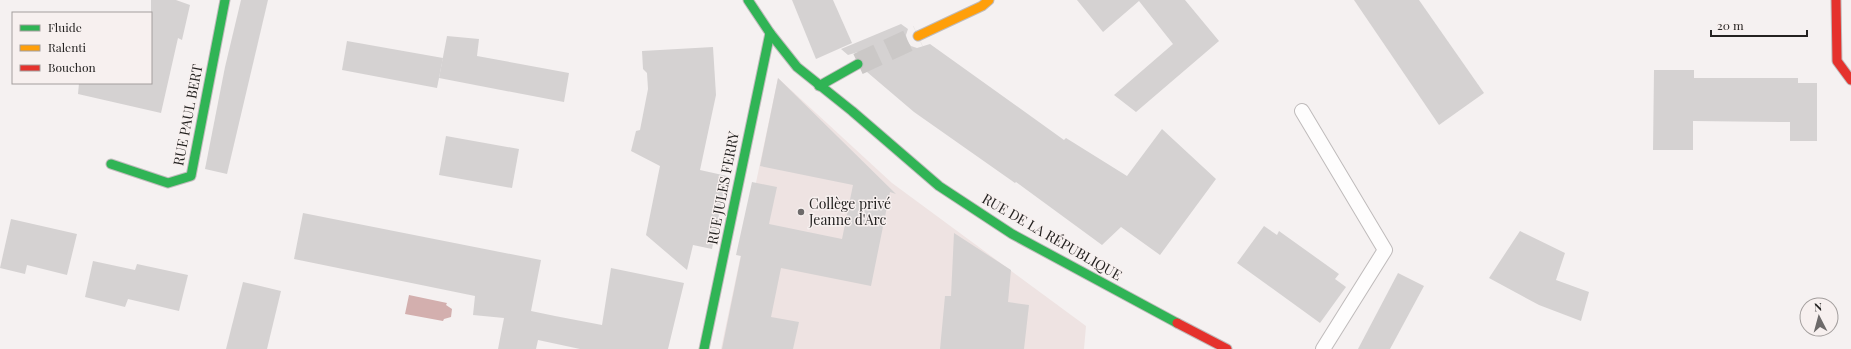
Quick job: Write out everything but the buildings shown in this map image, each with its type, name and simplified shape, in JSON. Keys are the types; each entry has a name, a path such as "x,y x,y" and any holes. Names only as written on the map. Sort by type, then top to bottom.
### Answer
{"street":[{"name":"RUE PAUL BERT","path":"111,164 168,183 191,176 225,0"},
{"name":"RUE DE LA RÉPUBLIQUE","path":"748,0 770,33 797,68 852,111 939,186 1012,234 1227,349"},
{"path":"918,36 982,6 989,0"},
{"path":"1836,0 1837,61 1851,80"},
{"name":"RUE JULES FERRY","path":"704,349 770,33"},
{"path":"820,86 858,64"}],"lane":[{"path":"1302,111 1385,250 1323,349"}],"shaded area":[{"path":"778,78 892,183 1086,326 1084,349 721,349"},
{"path":"409,295 447,303 446,305 452,309 451,317 444,319 443,321 405,314"}],"tunnel":[{"path":"858,64 918,36"}],"traffic: fast":[{"path":"111,164 168,183 191,176 225,0"},
{"path":"748,0 770,33 797,67 852,111 939,186 1012,234 1177,323"},
{"path":"704,349 770,33"},
{"path":"819,86 858,64"}],"traffic: slow":[{"path":"918,36 982,6 989,0"}],"traffic: jam":[{"path":"1836,0 1837,61 1851,80"},
{"path":"1177,323 1227,349"}],"place":[{"name":"Collège privé Jeanne d'Arc","path":"801,212"}]}
